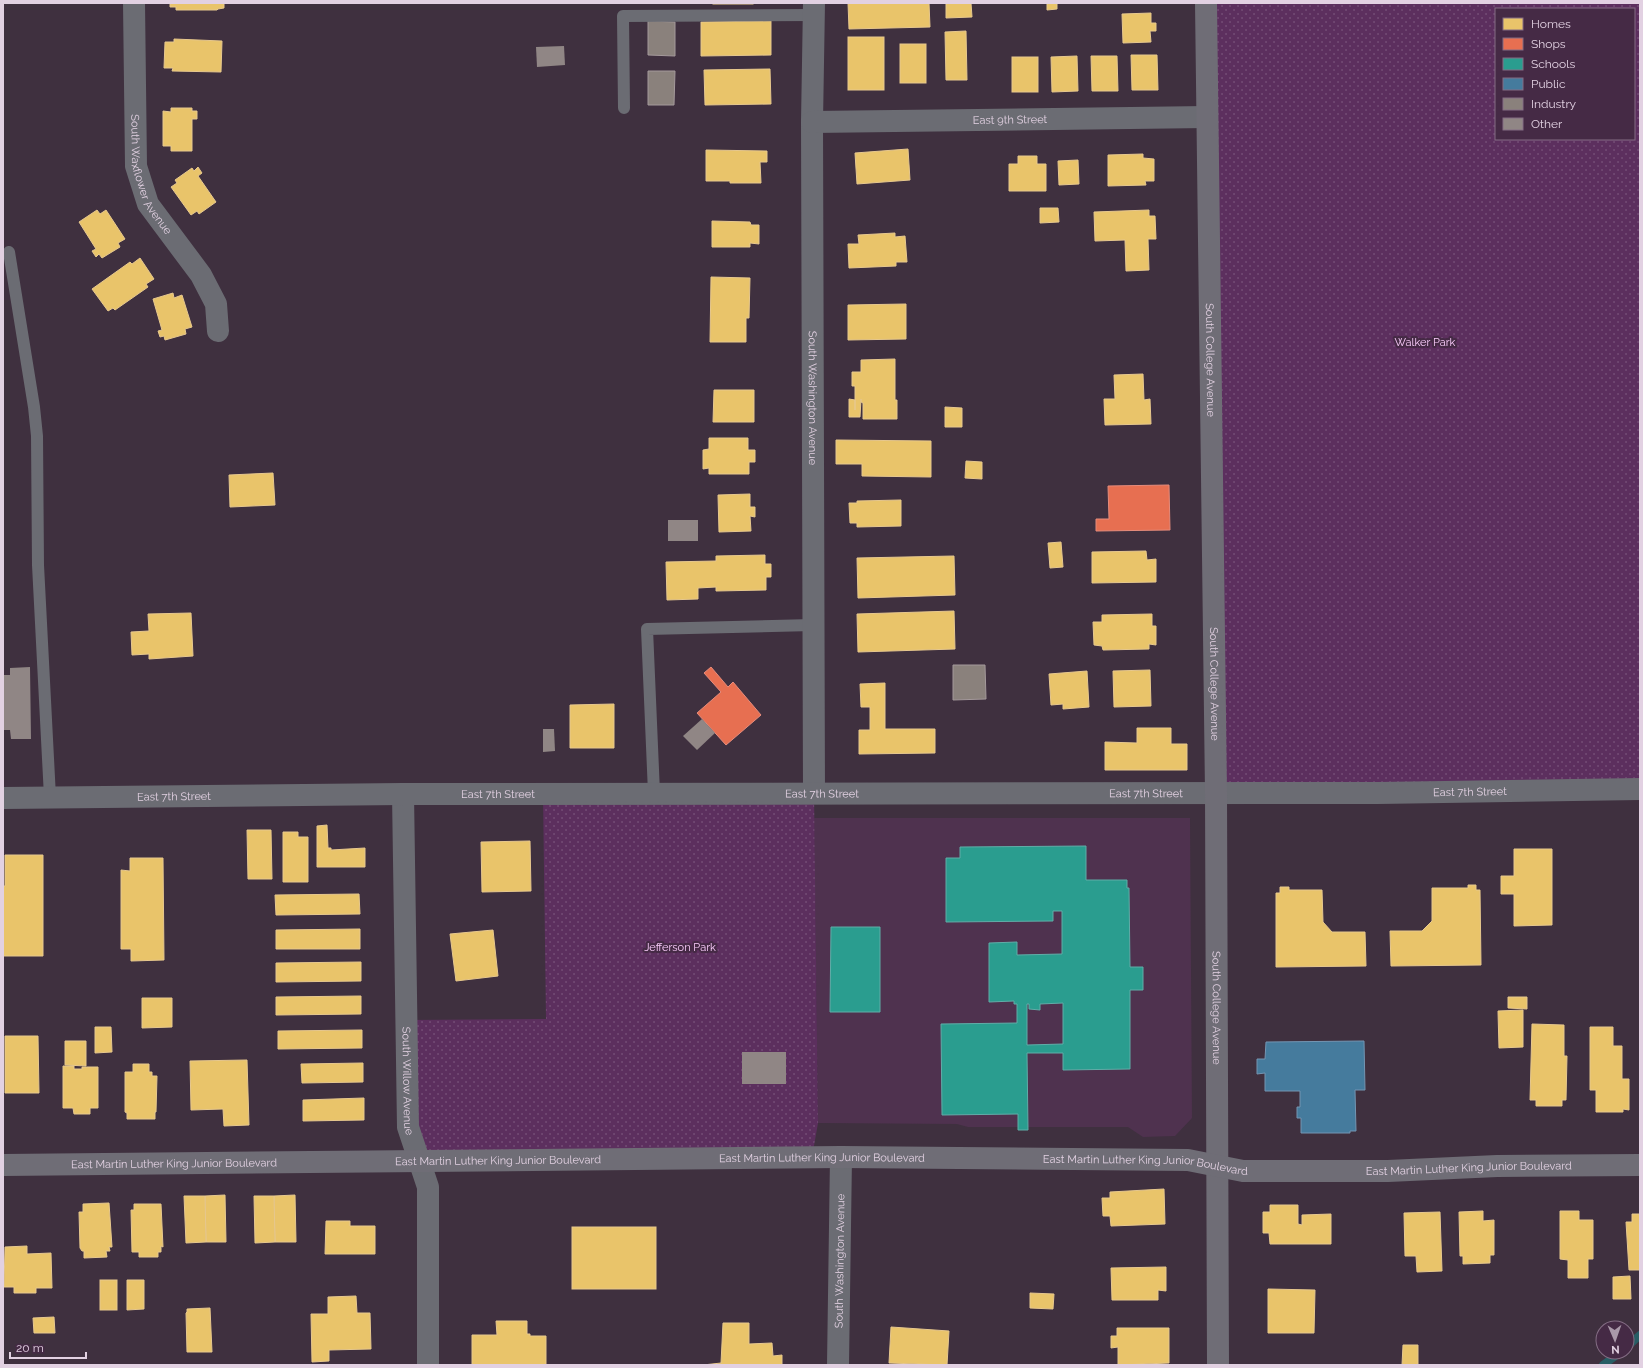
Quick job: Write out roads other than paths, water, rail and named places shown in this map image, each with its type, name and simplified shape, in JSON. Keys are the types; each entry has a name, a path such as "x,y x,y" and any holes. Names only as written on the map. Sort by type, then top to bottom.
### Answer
{"main road":[{"name":"South College Avenue","path":"1206,3 1216,793 1216,1165 1218,1365"},
{"name":"East Martin Luther King Junior Boulevard","path":"3,1165 841,1157 1188,1160 1243,1171 1388,1171 1497,1166 1640,1166"}],"street":[{"name":"South Waxflower Avenue","path":"134,3 136,166 148,204 201,275 216,304 218,331"},
{"name":"South Washington Avenue","path":"814,9 812,122 814,793"},
{"name":"East 9th Street","path":"812,122 1207,117"},
{"name":"East 7th Street","path":"3,798 654,793 1378,793 1640,789"},
{"name":"South Willow Avenue","path":"403,794 408,1127 428,1187 428,1365"},
{"name":"South Washington Avenue","path":"838,1365 841,1157"}],"lane":[{"path":"624,108 624,16 814,9"},
{"path":"9,252 34,407 37,436 38,565 50,797"},
{"path":"654,793 647,630 814,625"}],"waterway":[{"path":"1635,1340 1640,1335"},
{"path":"1603,1365 1610,1360"}],"park label":[{"name":"Walker Park","path":"1425,342"},
{"name":"Jefferson Park","path":"680,947"}]}
